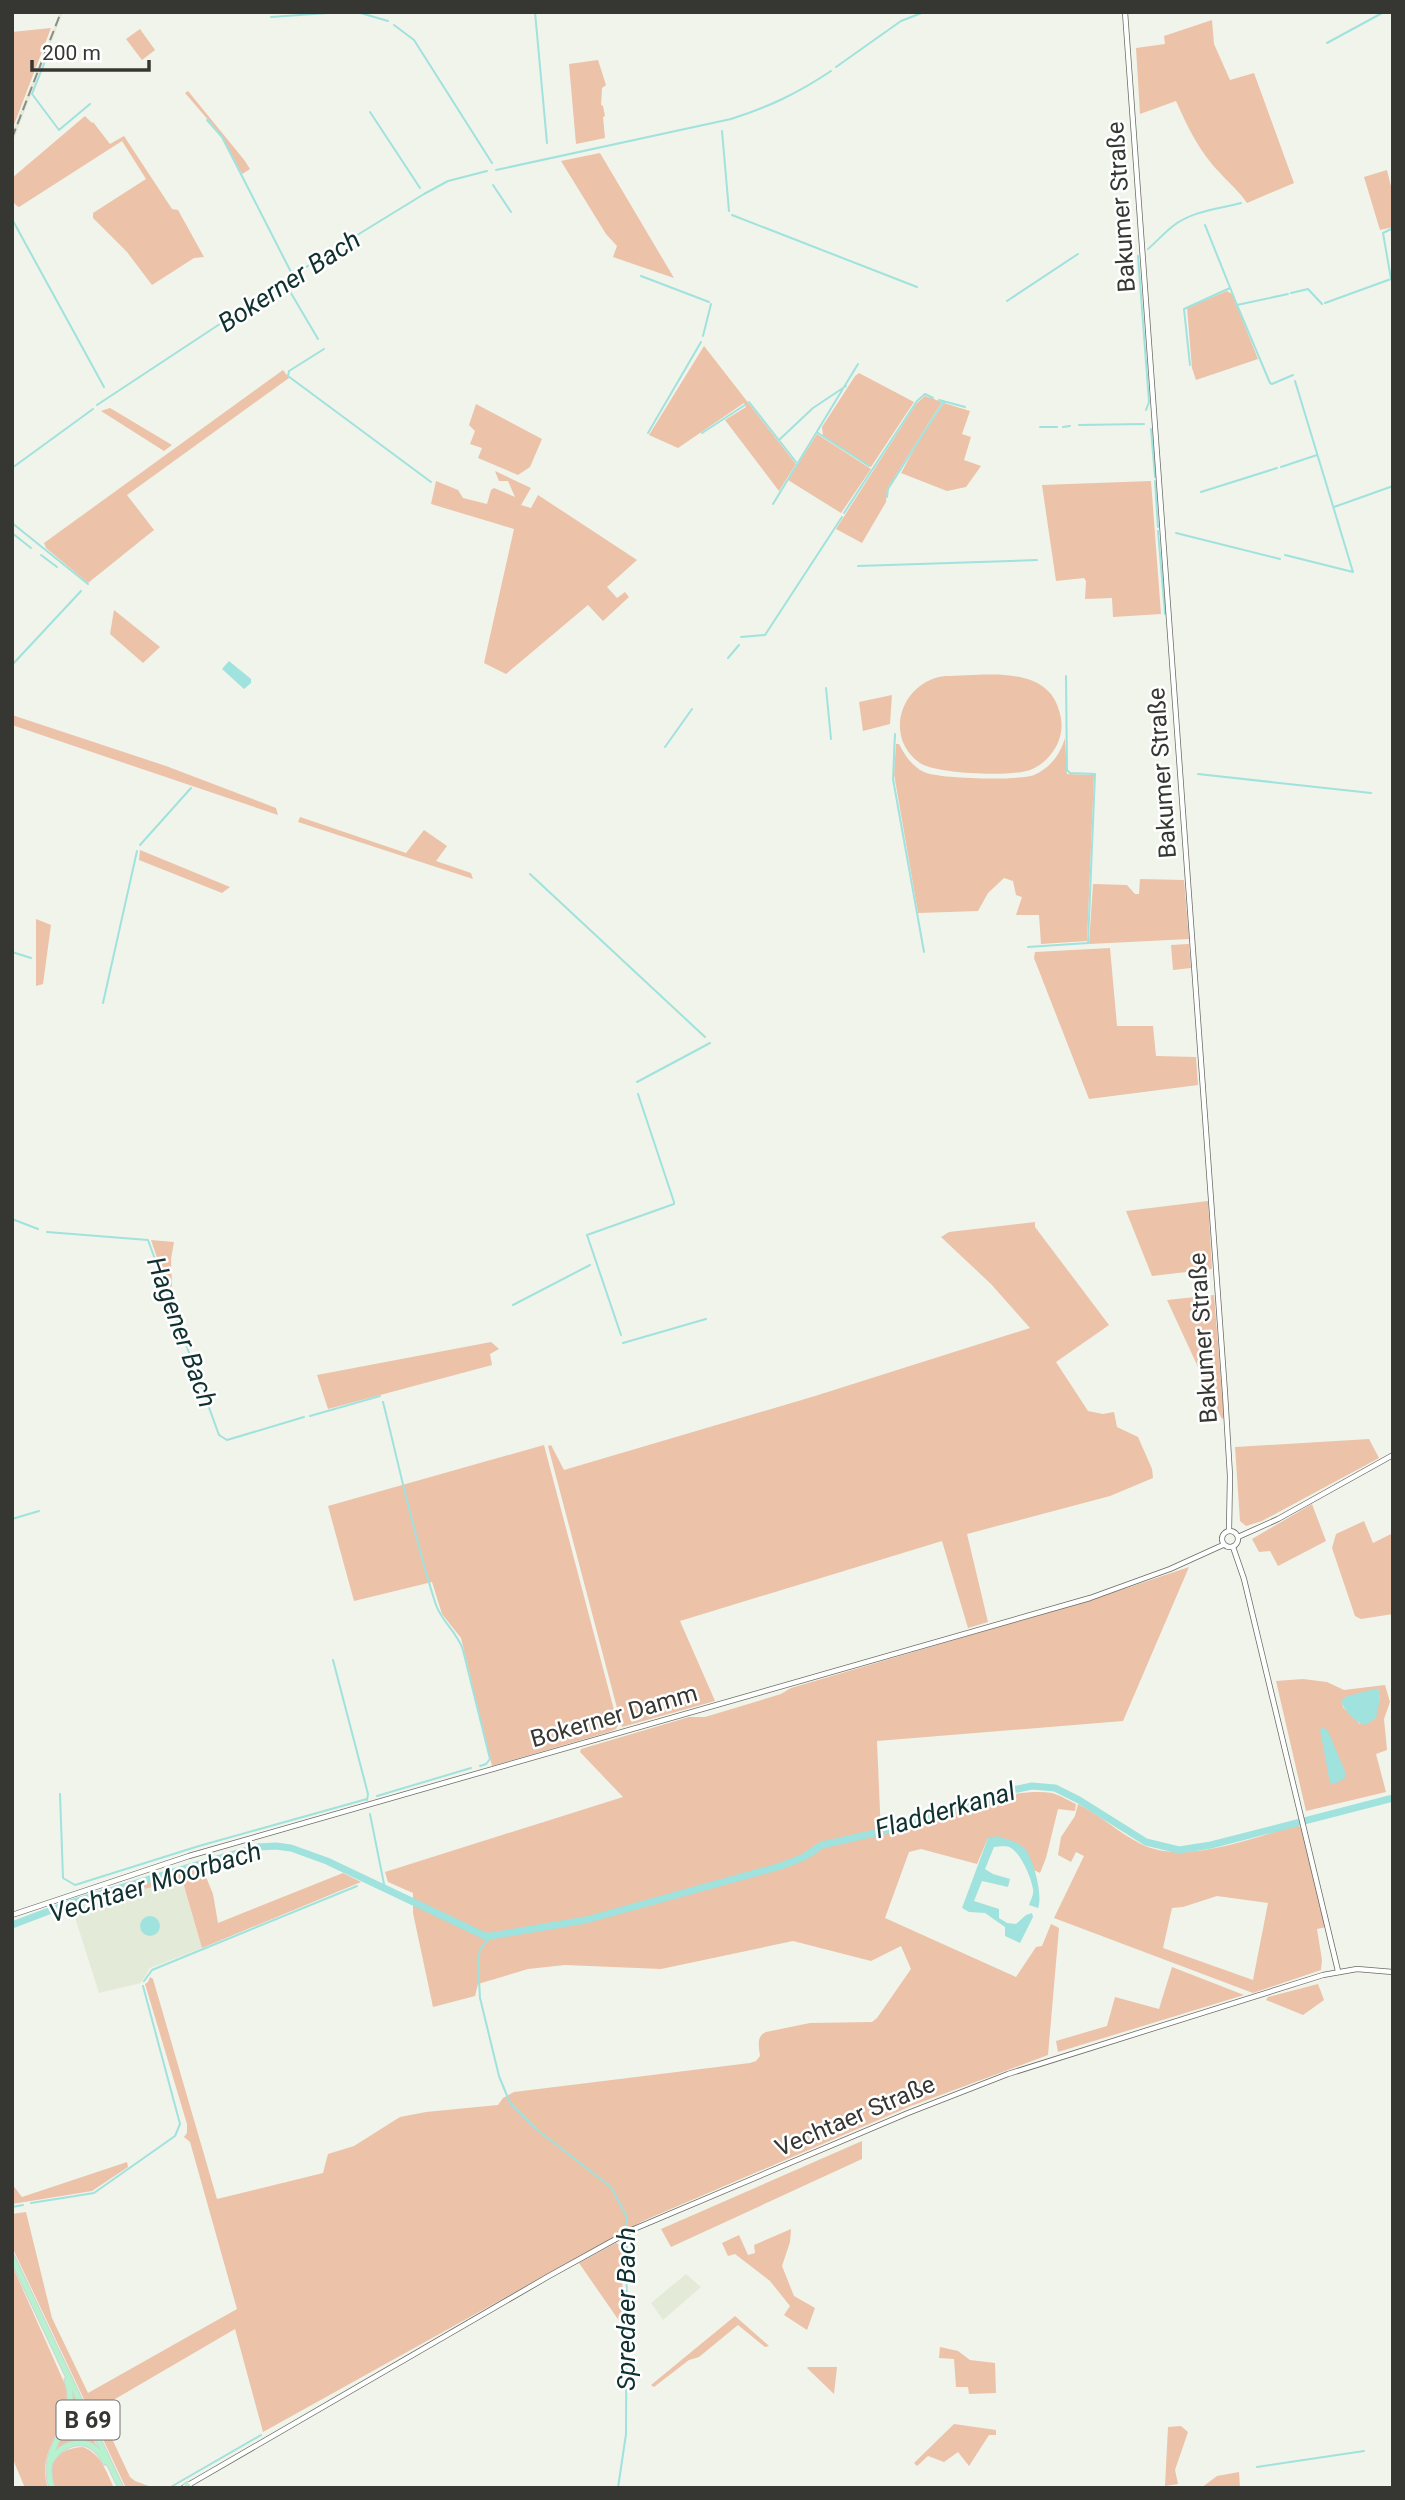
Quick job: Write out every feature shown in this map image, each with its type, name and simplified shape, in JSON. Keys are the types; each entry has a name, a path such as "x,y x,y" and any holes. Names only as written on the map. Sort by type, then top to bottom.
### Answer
{"main road":[{"name":"Bakumer Straße","path":"1125,12 1231,1488 1229,1531"},
{"path":"1238,1537 1288,1514 1393,1455"},
{"path":"1233,1547 1223,1545 1223,1534 1229,1531 1238,1537"},
{"path":"1233,1547 1238,1537"},
{"name":"Bokerner Damm","path":"12,1915 189,1856 1090,1598 1170,1569 1223,1545"},
{"path":"1233,1547 1244,1579 1338,1971"},
{"name":"Vechtaer Straße","path":"186,2487 357,2386 620,2237 700,2200 981,2084 1338,1971 1368,1969 1393,1972"},
{"name":"B 69","path":"12,2257 120,2488"},
{"path":"52,2488 48,2464 52,2449 68,2418 71,2400 69,2385 56,2358 56,2351"},
{"path":"48,2464 61,2448 75,2443 84,2444 99,2452 120,2488"}],"shaded area":[{"path":"60,12 63,12 12,144 12,133"},
{"path":"1212,20 1214,44 1230,80 1254,73 1294,183 1247,203 1201,149 1176,101 1140,114 1136,48 1165,44 1164,36"},
{"path":"51,28 12,130 12,32"},
{"path":"140,29 155,50 142,60 126,39"},
{"path":"598,60 606,85 602,88 601,105 605,116 605,138 576,144 569,64"},
{"path":"188,91 250,169 242,174 222,136 185,93"},
{"path":"85,116 110,144 124,136 172,209 178,210 204,257 194,258 152,285 127,252 93,218 93,213 146,179 122,141 19,207 16,205 12,195 12,178"},
{"path":"600,153 674,278 613,257 617,246 606,234 561,161"},
{"path":"1387,170 1393,195 1393,227 1380,230 1364,177"},
{"path":"1227,291 1232,294 1258,359 1196,380 1192,368 1187,308"},
{"path":"704,346 796,464 779,491 725,420 746,407 744,403 678,448 649,435"},
{"path":"283,370 289,378 127,495 154,530 88,583 46,548 44,543"},
{"path":"859,373 914,402 871,467 823,436 822,427"},
{"path":"925,396 942,402 887,489 886,502 862,543 836,529 916,404"},
{"path":"944,403 970,411 962,434 971,437 964,460 981,466 966,487 947,491 901,473"},
{"path":"476,404 542,439 530,467 518,475 478,458 482,448 470,444 475,431 469,425"},
{"path":"110,408 172,445 164,451 101,411"},
{"path":"817,434 871,469 841,513 788,480"},
{"path":"495,471 531,488 521,505 531,508 538,495 637,560 607,587 617,598 625,592 629,597 603,621 588,605 506,674 484,663 514,529 431,504 436,481 458,490 463,498 487,504 494,488 515,497 508,481 499,481"},
{"path":"1151,481 1161,614 1113,617 1112,598 1085,599 1084,578 1056,581 1042,485"},
{"path":"114,610 160,647 143,663 110,634"},
{"path":"945,676 1013,676 1043,687 1054,698 1061,719 1059,740 1054,750 1039,765 1020,772 957,772 920,763 908,752 902,739 902,711 918,688 930,680"},
{"path":"892,695 890,724 863,731 859,702"},
{"path":"12,715 166,766 276,808 278,815 12,725"},
{"path":"1065,738 1067,774 1094,775 1087,941 1041,944 1039,915 1016,915 1022,897 1016,895 1013,881 1004,878 988,893 978,911 918,913 894,774 896,744 899,744 916,767 924,772 961,778 997,779 1026,777 1045,769 1057,755"},
{"path":"300,817 406,853 424,830 447,846 436,861 471,873 473,879 298,822"},
{"path":"140,850 230,887 222,893 139,860"},
{"path":"1140,879 1184,880 1189,939 1089,944 1093,884 1127,885 1135,894 1139,894"},
{"path":"36,919 51,925 43,984 36,986"},
{"path":"1189,944 1191,968 1173,970 1171,945"},
{"path":"1110,948 1117,1026 1153,1026 1156,1056 1196,1057 1198,1085 1089,1099 1034,958 1035,952"},
{"path":"1208,1201 1212,1269 1152,1276 1126,1211"},
{"path":"1035,1222 1035,1227 1109,1325 1056,1362 1088,1411 1103,1414 1114,1412 1117,1427 1138,1437 1152,1469 1153,1478 1110,1496 967,1534 988,1622 968,1628 942,1541 680,1621 715,1701 622,1727 548,1446 551,1445 564,1470 815,1396 1030,1328 991,1284 941,1237 949,1232"},
{"path":"151,1240 174,1242 171,1259 172,1286 168,1290"},
{"path":"1214,1295 1224,1417 1222,1419 1167,1300"},
{"path":"491,1342 499,1349 490,1354 492,1365 328,1409 317,1375"},
{"path":"1369,1439 1379,1458 1262,1521 1246,1526 1240,1521 1235,1447"},
{"path":"544,1445 618,1725 609,1732 492,1766 461,1638 442,1614 432,1582 354,1601 328,1506"},
{"path":"1312,1504 1326,1541 1278,1566 1270,1551 1259,1552 1252,1539"},
{"path":"1364,1521 1373,1543 1393,1533 1393,1614 1361,1619 1355,1616 1332,1548 1336,1534"},
{"path":"1189,1567 1123,1721 877,1741 881,1835 966,1805 1012,1794 1052,1793 1076,1804 1075,1811 1058,1809 1040,1873 1034,1870 1025,1850 988,1838 977,1864 921,1849 909,1852 885,1918 1016,1977 1036,1947 1042,1946 1051,1924 1059,1928 1048,2055 911,2106 643,2221 263,2432 235,2329 98,2409 130,2477 154,2488 126,2488 12,2247 12,2214 26,2212 52,2318 88,2393 237,2309 190,2142 184,2137 187,2124 145,1984 150,1977 153,1979 217,2199 323,2173 328,2154 354,2146 400,2117 498,2105 503,2098 514,2092 750,2063 760,2056 759,2039 766,2032 810,2023 872,2022 911,1969 901,1946 871,1961 793,1941 661,1969 565,1965 528,1969 478,1984 475,1996 433,2007 413,1913 413,1893 388,1882 385,1872 623,1797 580,1752 581,1749 689,1717 705,1717 781,1694 791,1688 1094,1599"},
{"path":"1303,1679 1327,1682 1344,1690 1385,1685 1390,1702 1384,1719 1387,1750 1376,1754 1386,1792 1306,1811 1276,1681","holes":["1378,1689 1380,1699 1360,1724 1343,1707 1342,1700"]},
{"path":"1078,1804 1141,1844 1178,1852 1219,1847 1298,1825 1326,1927 1317,1929 1321,1970 1253,1993 1054,1918 1084,1856 1076,1852 1071,1862 1058,1855 1061,1837 1075,1816","holes":["1217,1896 1268,1903 1253,1980 1163,1948 1172,1908"]},
{"path":"202,1867 213,1894 218,1923 343,1873 361,1882 202,1948 182,1879 145,1889 143,1884"},
{"path":"182,1879 202,1948 150,1968 141,1983 99,1993 72,1908 139,1886 145,1889"},
{"path":"1172,1967 1244,1995 1058,2052 1056,2041 1107,2026 1115,1997 1159,2009"},
{"path":"1318,1984 1324,2000 1303,2015 1266,2000 1268,1997"},
{"path":"862,2141 862,2159 671,2247 661,2229"},
{"path":"127,2162 128,2167 92,2191 12,2204 12,2184 22,2197"},
{"path":"791,2229 790,2242 782,2266 794,2296 815,2308 807,2330 784,2315 790,2306 770,2281 735,2254 728,2256 722,2243 739,2235 748,2255 755,2253 754,2245"},
{"path":"616,2243 623,2247 622,2325 579,2263"},
{"path":"12,2265 67,2389 64,2416 46,2461 48,2488 25,2488 12,2457"},
{"path":"686,2274 701,2287 663,2320 651,2303"},
{"path":"735,2316 769,2346 765,2347 738,2325 699,2357 689,2360 654,2387 651,2385"},
{"path":"940,2347 958,2351 970,2360 995,2363 996,2393 969,2394 968,2387 956,2387 954,2359 939,2358"},
{"path":"837,2367 834,2394 807,2368"},
{"path":"72,2391 97,2447 73,2441 52,2453 71,2417"},
{"path":"954,2424 996,2430 996,2435 989,2435 969,2466 958,2452 944,2462 928,2456 917,2466 914,2463"},
{"path":"1181,2426 1188,2432 1175,2470 1178,2484 1165,2486 1168,2427"},
{"path":"83,2447 99,2459 114,2488 55,2488 52,2471 56,2458 66,2451"},
{"path":"1239,2472 1240,2488 1201,2488 1217,2476"}],"water":[{"path":"229,661 251,679 251,683 244,689 222,669"},
{"path":"1378,1688 1380,1699 1376,1718 1365,1725 1361,1724 1347,1712 1341,1700"},
{"path":"1322,1727 1328,1731 1346,1774 1344,1779 1334,1784 1330,1783 1320,1730"},
{"path":"996,1836 1016,1842 1026,1850 1037,1879 1038,1908 1029,1905 1033,1889 1025,1866 1015,1851 1007,1847 994,1847 985,1869 1010,1879 1008,1887 982,1881 974,1901 999,1909 999,1918 1007,1923 1016,1924 1032,1913 1033,1917 1020,1943 1005,1936 1005,1927 985,1913 969,1912 962,1908 988,1838"},
{"path":"150,1916 157,1919 160,1926 157,1933 150,1936 143,1933 140,1926 143,1919"}],"waterway":[{"path":"271,17 342,12"},
{"path":"357,12 388,21"},
{"path":"535,12 547,143"},
{"name":"Bokerner Bach","path":"836,67 901,21 924,12"},
{"path":"1327,43 1384,12"},
{"path":"394,25 414,40 492,163"},
{"path":"48,54 32,94 59,130 90,104"},
{"name":"Bokerner Bach","path":"496,170 731,119 783,99 831,71"},
{"path":"370,112 420,188"},
{"path":"207,120 222,137 292,274"},
{"path":"722,131 729,211"},
{"name":"Bokerner Bach","path":"97,405 323,256 424,194 448,181 487,171"},
{"path":"493,185 511,212"},
{"path":"1148,249 1173,226 1188,217 1241,203"},
{"path":"732,215 917,287"},
{"path":"12,219 104,387"},
{"path":"1205,225 1237,305"},
{"path":"1325,303 1391,279 1383,233 1393,228"},
{"path":"1007,301 1078,254"},
{"path":"1138,256 1149,402 1146,410"},
{"path":"641,276 709,302"},
{"path":"285,283 318,339"},
{"path":"1190,365 1184,309 1230,288"},
{"path":"1291,293 1308,289 1322,304"},
{"path":"1288,294 1237,305 1270,383 1293,375"},
{"path":"703,336 711,304"},
{"path":"648,433 701,342"},
{"path":"324,349 289,371 288,376 431,482"},
{"path":"773,504 858,364"},
{"path":"1285,555 1353,572 1295,381"},
{"path":"779,440 813,408 846,386"},
{"path":"844,513 917,401 925,394 933,398"},
{"path":"939,400 965,407"},
{"path":"887,497 888,489 944,401"},
{"path":"749,402 796,462"},
{"path":"702,433 745,405"},
{"name":"Bokerner Bach","path":"12,468 93,409"},
{"path":"1079,425 1144,424"},
{"path":"1063,427 1070,426"},
{"path":"1040,427 1057,427"},
{"path":"1151,429 1155,477"},
{"path":"818,433 869,466"},
{"path":"1281,467 1317,455"},
{"path":"1201,492 1277,468"},
{"path":"1155,481 1158,527"},
{"path":"1334,507 1393,486"},
{"path":"741,637 765,635 842,517"},
{"name":"Bokerner Bach","path":"12,523 88,584"},
{"path":"1158,531 1165,614"},
{"path":"12,533 31,548"},
{"path":"1176,533 1280,559"},
{"path":"41,555 57,567"},
{"path":"858,566 1037,560"},
{"name":"Bokerner Bach","path":"12,665 81,591"},
{"path":"728,658 739,645"},
{"path":"1028,947 1088,943 1095,774 1070,773 1067,770 1066,676"},
{"path":"826,688 831,739"},
{"path":"665,747 692,709"},
{"path":"895,734 893,779 924,952"},
{"path":"1198,774 1371,793"},
{"path":"140,845 191,788"},
{"path":"103,1003 137,851"},
{"path":"530,874 705,1037"},
{"path":"12,952 31,958"},
{"path":"637,1082 710,1043"},
{"path":"621,1335 587,1235 674,1204 638,1094"},
{"name":"Hagener Bach","path":"12,1219 38,1229"},
{"name":"Hagener Bach","path":"47,1232 148,1240 219,1435 227,1440 304,1417"},
{"path":"513,1305 590,1265"},
{"path":"623,1343 706,1319"},
{"name":"Hagener Bach","path":"310,1416 380,1396"},
{"name":"Hagener Bach","path":"383,1402 436,1605 463,1650 490,1759 480,1766"},
{"path":"12,1519 39,1511"},
{"path":"333,1660 368,1794 367,1800"},
{"name":"Hagener Bach","path":"377,1796 471,1768"},
{"name":"Fladderkanal","path":"12,1925 70,1903 258,1847 291,1848 327,1861 485,1936 491,1936 586,1920 781,1866 804,1857 822,1845 884,1831 1008,1791 1032,1786 1055,1788 1146,1842 1179,1850 1211,1845 1393,1798"},
{"name":"Vechtaer Moorbach","path":"60,1794 63,1878 75,1885 199,1846 367,1799"},
{"name":"Hagener Bach","path":"370,1814 385,1889"},
{"path":"144,1981 152,1970 357,1886"},
{"name":"Spredaer Bach","path":"491,1936 480,1949 480,1998 499,2076 510,2103 536,2129 611,2187 627,2217 626,2434 618,2488"},
{"path":"31,2203 94,2193 175,2136 180,2124 143,1986"},
{"path":"12,2207 23,2205"},
{"path":"169,2488 261,2435"},
{"path":"1257,2467 1364,2451"}],"railway":[{"path":"12,138 61,12"}]}
